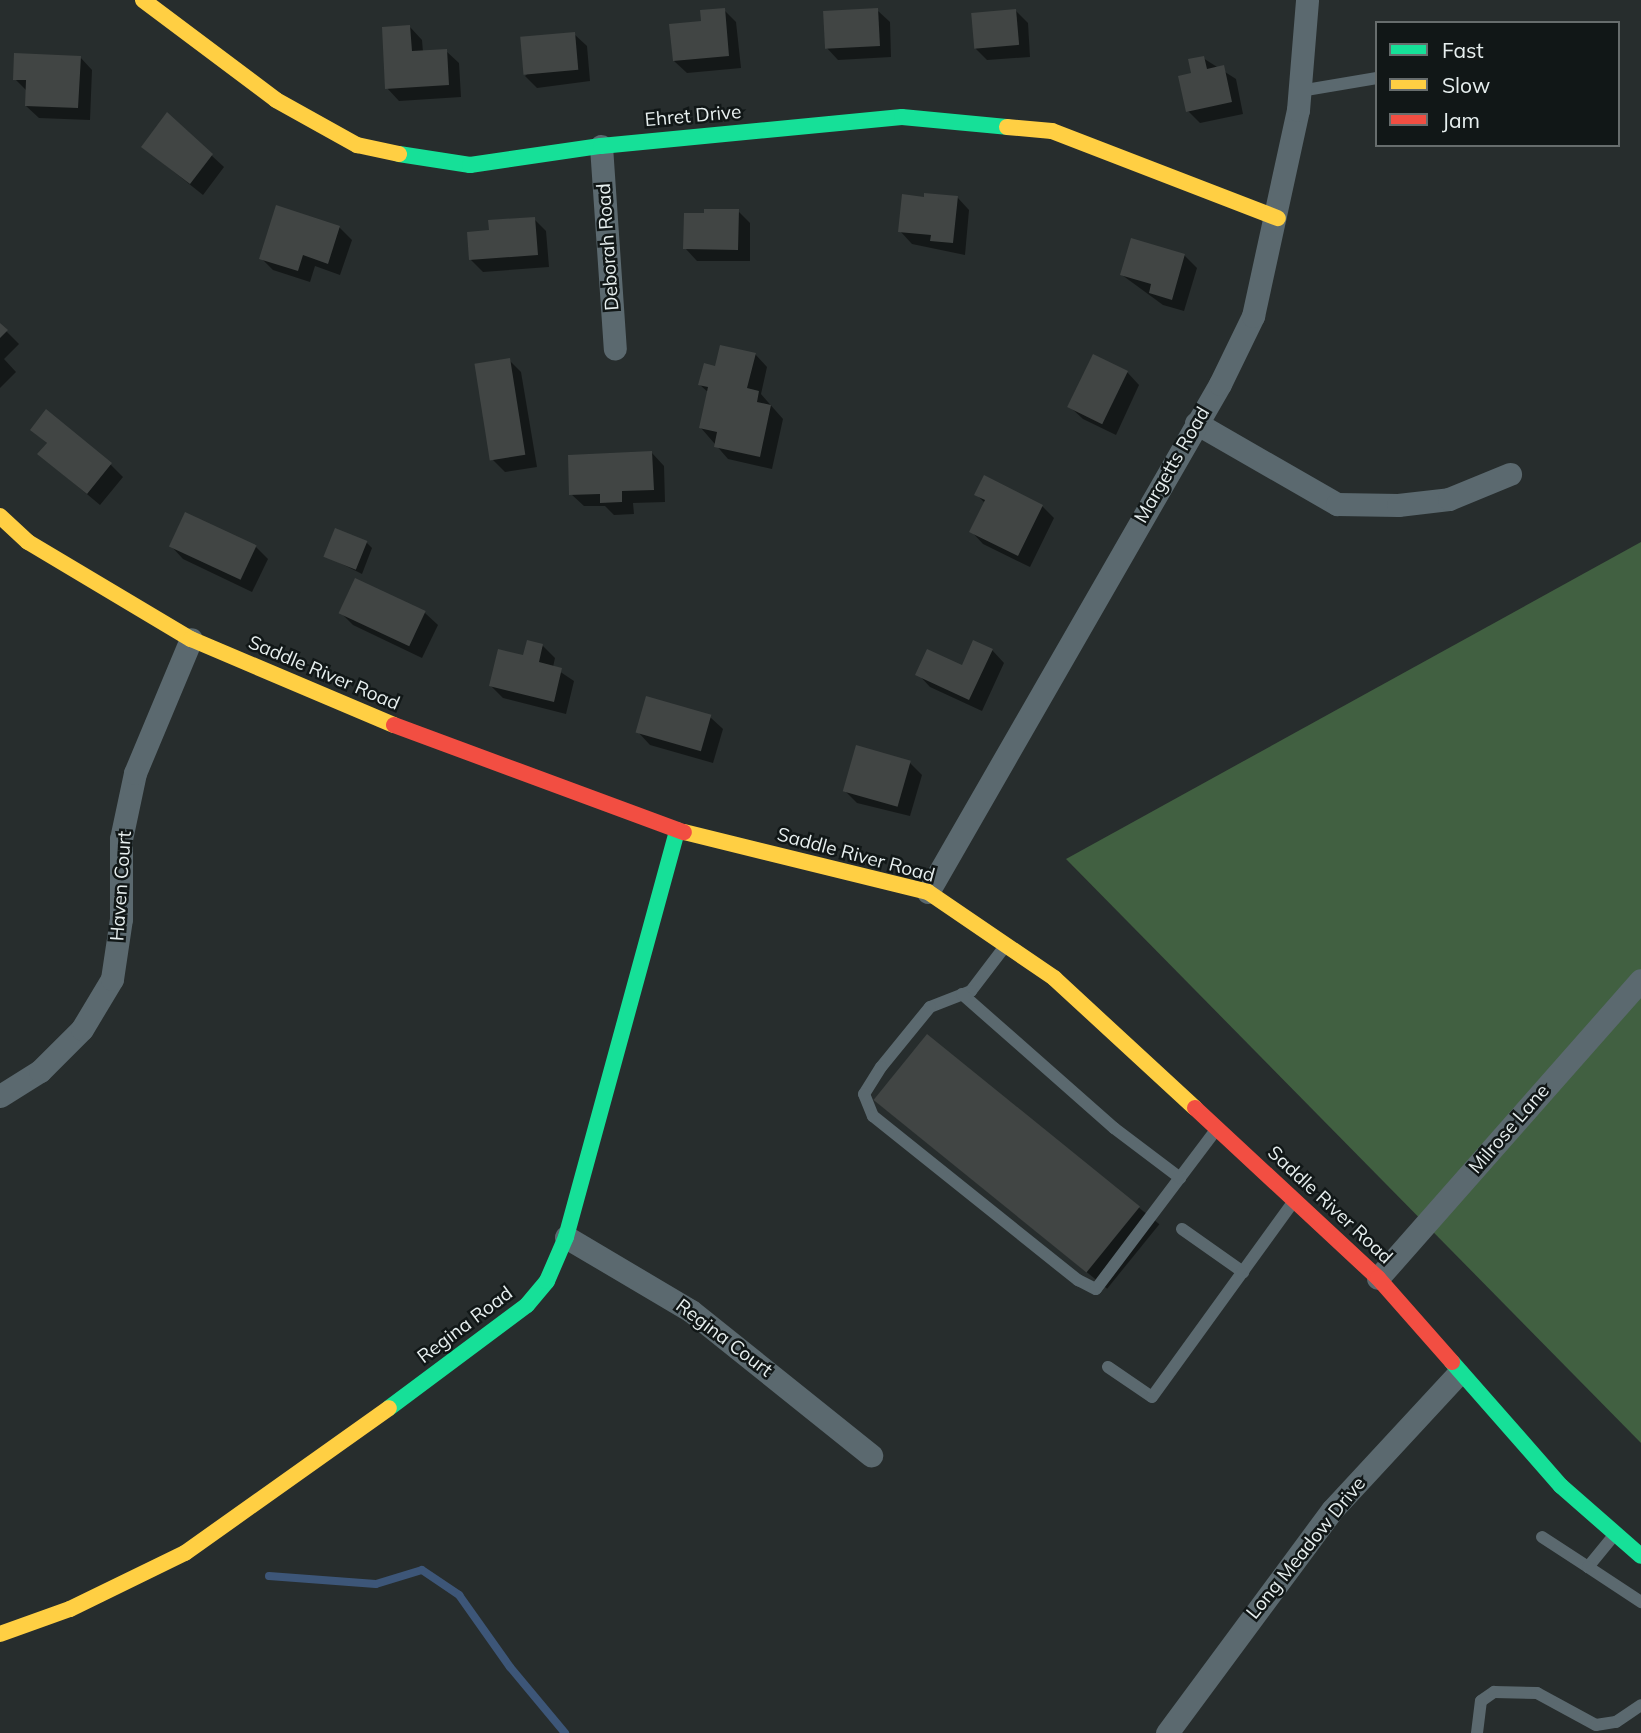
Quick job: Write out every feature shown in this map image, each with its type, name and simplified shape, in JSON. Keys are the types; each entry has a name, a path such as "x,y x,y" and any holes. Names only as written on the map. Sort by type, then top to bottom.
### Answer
{"street":[{"name":"Ehret Drive","path":"143,0 276,100 357,145 470,165 600,146 902,117 1052,131 1278,218"},
{"name":"Margetts Road","path":"928,891 1196,423 1253,316 1278,218 1300,91 1307,0"},
{"name":"Deborah Road","path":"600,146 615,349"},
{"path":"1196,423 1337,504 1398,505 1450,499 1510,474"},
{"name":"Saddle River Road","path":"0,516 28,541 95,585 191,639 426,739 677,830 928,891 1054,978 1378,1278 1458,1374 1561,1486 1641,1556"},
{"name":"Haven Court","path":"0,1096 40,1071 82,1029 112,979 121,919 121,839 135,773 191,639"},
{"name":"Regina Road","path":"0,1634 70,1609 185,1553 292,1480 527,1306 547,1281 566,1237 677,830"},
{"name":"Milrose Lane","path":"1378,1278 1641,980"},
{"name":"Regina Court","path":"566,1237 691,1311 871,1455"},
{"name":"Long Meadow Drive","path":"1167,1733 1332,1510 1458,1374"}],"lane":[{"path":"1300,91 1375,78"},
{"path":"1006,945 971,991 930,1007 881,1067 864,1094 873,1116 1078,1280 1096,1289 1217,1129"},
{"path":"962,994 1114,1128 1180,1178"},
{"path":"1108,1367 1152,1397 1294,1201"},
{"path":"1182,1229 1243,1272"},
{"path":"1588,1567 1616,1534"},
{"path":"1542,1537 1641,1602"},
{"path":"1477,1733 1481,1701 1494,1692 1537,1693 1596,1725 1616,1722 1641,1705"}],"green space":[{"path":"1641,542 1641,1443 1066,859"}],"building":[{"path":"725,8 729,56 673,61 669,24 701,21 700,10"},
{"path":"878,8 880,46 825,49 823,11"},
{"path":"1016,9 1019,45 974,49 971,13"},
{"path":"410,25 412,51 447,49 449,85 385,89 382,27"},
{"path":"575,32 578,70 524,75 520,37"},
{"path":"14,53 81,56 78,108 25,106 26,80 13,80"},
{"path":"1204,56 1207,69 1224,65 1232,102 1186,112 1178,76 1191,73 1188,59"},
{"path":"167,112 213,154 190,184 141,147"},
{"path":"924,193 958,196 953,243 930,241 931,235 898,232 902,194 924,197"},
{"path":"276,205 340,226 328,264 303,255 298,271 259,259"},
{"path":"704,209 739,209 738,250 683,249 684,213 704,213"},
{"path":"535,217 538,255 469,260 467,232 489,230 488,220"},
{"path":"1131,238 1185,254 1172,300 1149,293 1151,284 1120,275"},
{"path":"0,323 8,330 0,338"},
{"path":"720,345 756,353 747,388 759,391 757,402 771,405 760,457 714,447 717,432 699,428 708,387 698,385 704,363 715,366"},
{"path":"1093,354 1128,371 1102,424 1067,407"},
{"path":"510,358 525,455 490,460 474,364"},
{"path":"46,409 112,463 87,494 37,454 47,443 30,430"},
{"path":"652,451 654,490 622,491 622,502 600,503 600,494 569,495 568,455"},
{"path":"984,475 1043,505 1018,556 969,532 985,500 974,495"},
{"path":"185,512 257,545 241,580 169,546"},
{"path":"335,528 367,541 356,570 323,557"},
{"path":"355,578 426,611 409,646 339,613"},
{"path":"527,640 543,644 539,662 562,668 554,702 489,686 498,649 523,655"},
{"path":"973,640 993,649 969,700 915,675 927,649 962,665"},
{"path":"646,696 711,715 701,751 636,733"},
{"path":"856,745 911,761 898,807 843,791"},
{"path":"927,1034 1140,1206 1086,1272 874,1100"}],"waterway":[{"path":"269,1576 376,1584 422,1570 459,1595 510,1667 565,1733"}],"traffic: fast":[{"path":"399,154 470,165 601,146 902,117 1007,127"},
{"path":"389,1408 527,1305 547,1281 566,1237 677,830"},
{"path":"1452,1362 1561,1486 1641,1556"}],"traffic: slow":[{"path":"143,0 276,100 357,145 399,154"},
{"path":"1007,127 1052,131 1278,218"},
{"path":"0,516 28,542 191,639 394,725"},
{"path":"684,832 928,892 1054,978 1195,1108"},
{"path":"0,1634 70,1609 185,1553 389,1408"}],"traffic: jam":[{"path":"394,725 684,832"},
{"path":"1195,1108 1378,1278 1452,1362"}]}
